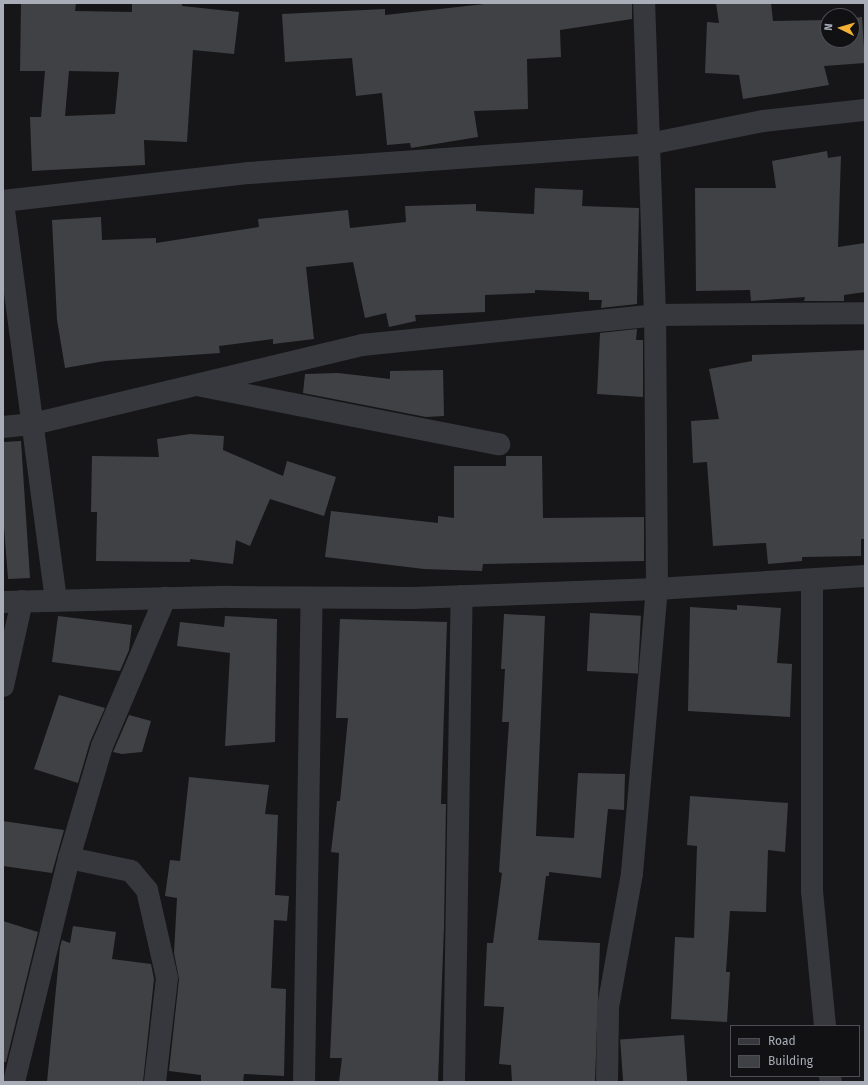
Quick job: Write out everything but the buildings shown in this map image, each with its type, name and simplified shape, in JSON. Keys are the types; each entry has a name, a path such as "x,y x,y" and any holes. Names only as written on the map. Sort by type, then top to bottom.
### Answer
{"street":[{"path":"607,1082 608,1006 632,873 657,589 654,315 644,3"},
{"path":"56,600 3,202 249,173 649,144 763,121 865,110"},
{"path":"3,427 32,424 362,345 654,315 865,313"},
{"path":"194,385 499,444"},
{"path":"3,686 12,602 165,598 462,596 657,589 812,581 865,576"},
{"path":"812,581 812,891 825,1025"},
{"path":"454,1082 462,596"},
{"path":"14,1082 69,858 102,746 165,598"},
{"path":"304,1082 312,598"},
{"path":"69,858 131,871 147,890 167,978 155,1082"}]}
